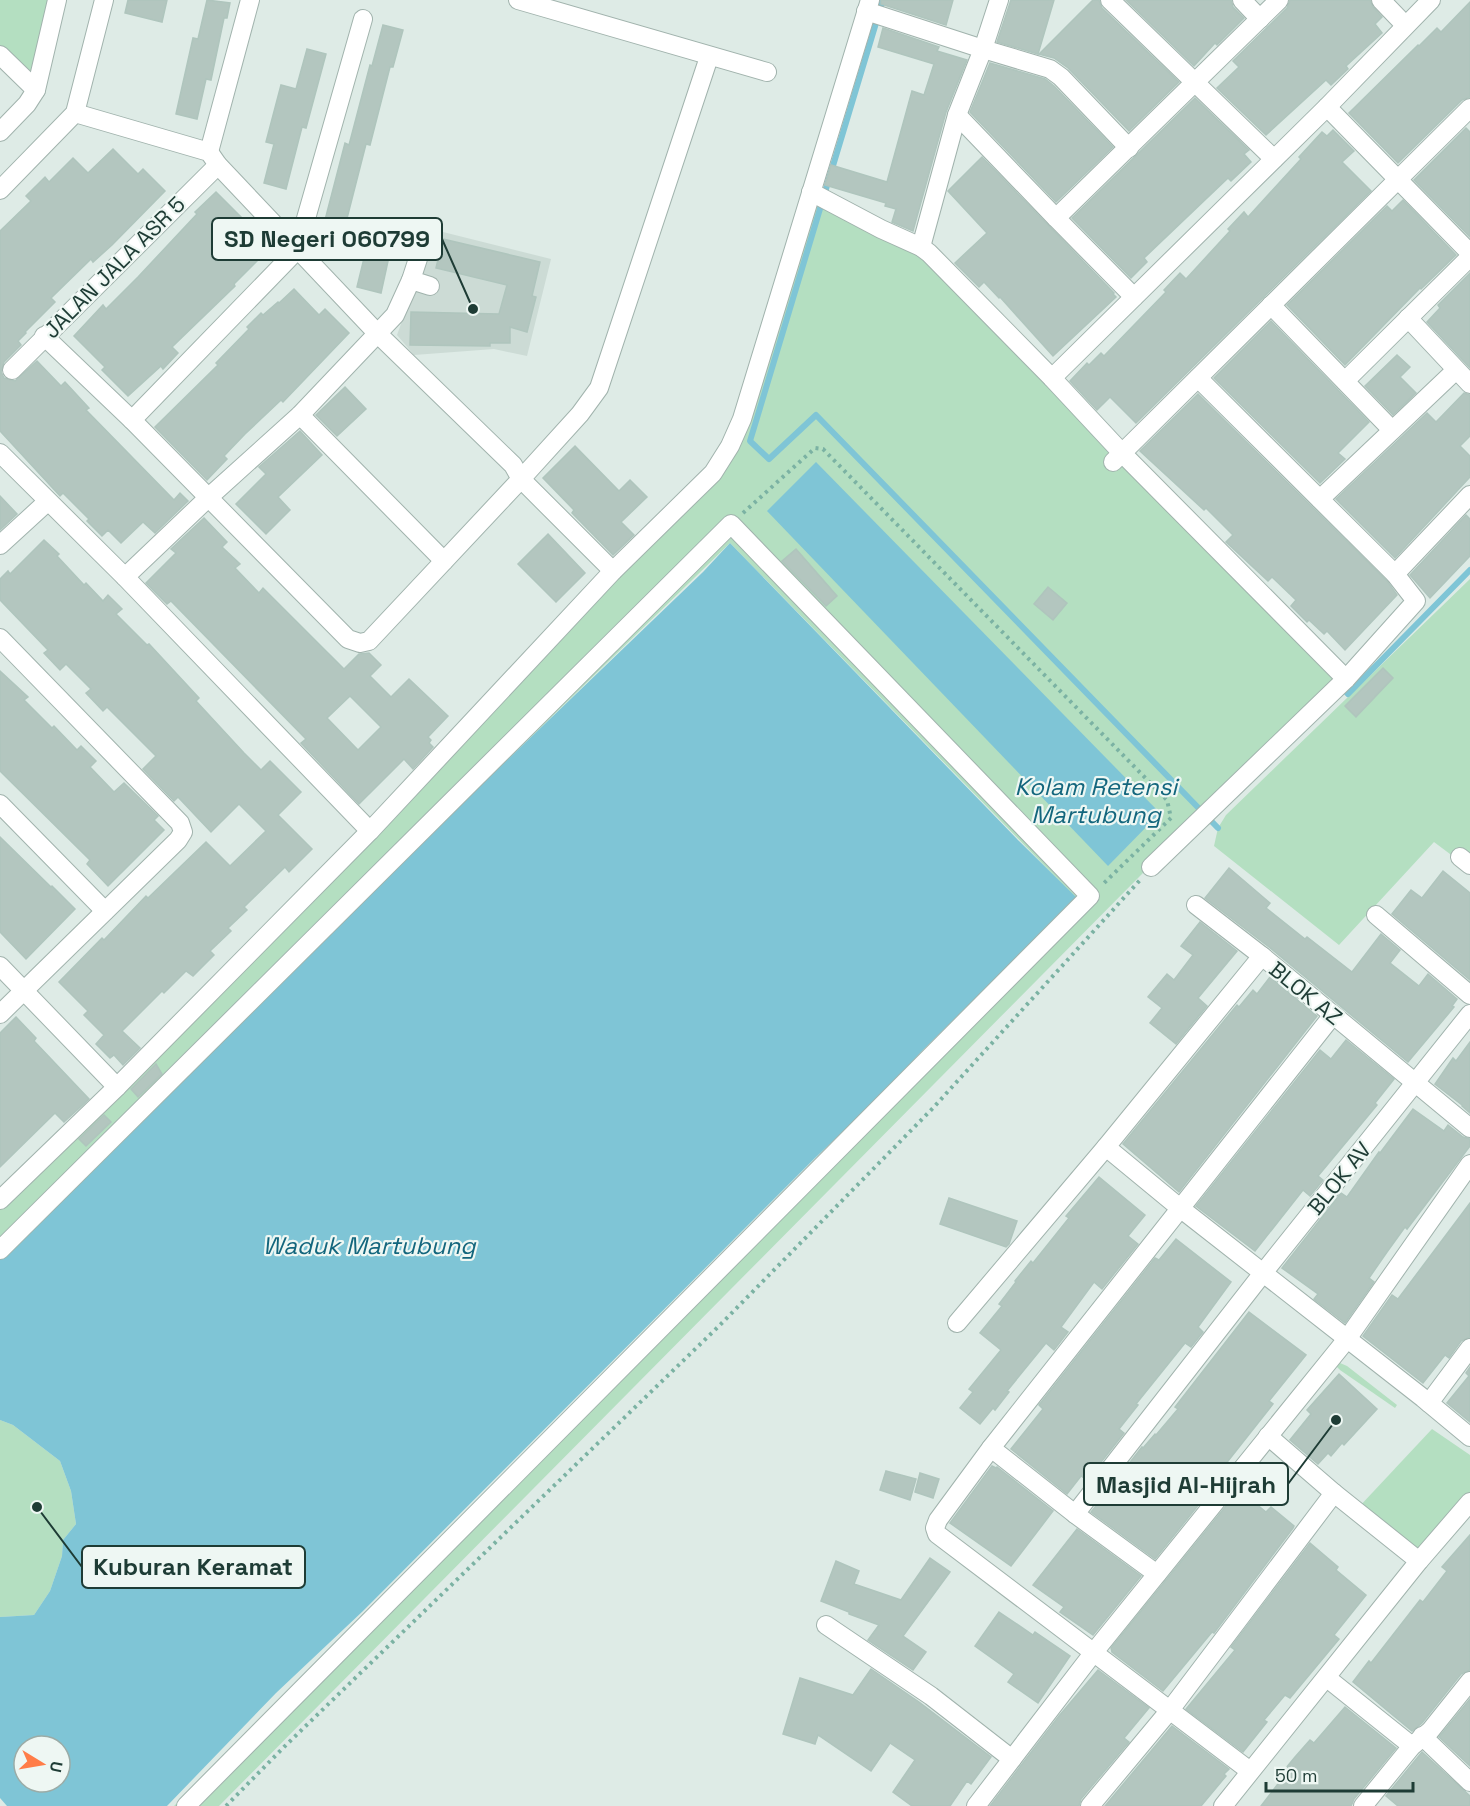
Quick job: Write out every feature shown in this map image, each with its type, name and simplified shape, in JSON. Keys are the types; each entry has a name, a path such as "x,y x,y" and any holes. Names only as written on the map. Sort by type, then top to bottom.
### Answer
{"street":[{"path":"0,132 27,104 36,90 57,0"},
{"path":"0,190 75,113 104,0"},
{"path":"213,158 250,0"},
{"path":"518,0 767,72"},
{"path":"921,247 957,115 999,0"},
{"path":"1110,0 1274,159"},
{"path":"1242,0 1260,18"},
{"path":"1056,218 1280,0"},
{"path":"1381,0 1405,25"},
{"path":"1052,378 1327,107 1431,0"},
{"path":"0,1200 117,1087 370,831 613,571 713,473 730,446 742,419 819,196 873,10 983,49 1050,69 1061,77 1129,148"},
{"path":"132,420 297,250 363,19"},
{"path":"0,55 36,90"},
{"path":"45,336 132,420 348,639 360,643 369,641 521,479 580,414 599,388 709,57"},
{"path":"1327,107 1470,255 1345,381"},
{"path":"75,113 213,158 378,334 513,465 521,479 613,571"},
{"path":"957,115 1134,297"},
{"path":"1119,456 1398,180 1467,116"},
{"name":"JALAN JALA ASR 5","path":"12,370 213,158"},
{"path":"819,196 921,247 1052,378 1119,456 1342,683"},
{"path":"125,577 208,497 300,415 395,315 411,280 428,228"},
{"path":"411,280 430,286"},
{"path":"1271,305 1392,430"},
{"path":"1408,318 1470,384"},
{"path":"1320,499 1456,370"},
{"path":"1151,867 1342,683 1415,604 1415,599 1395,574 1198,378"},
{"path":"300,415 444,561"},
{"path":"0,453 125,577 370,831"},
{"path":"1395,574 1470,495"},
{"path":"0,545 47,502"},
{"path":"0,1250 731,524 1090,896 186,1806"},
{"path":"0,638 180,823 183,832 178,840 0,1014"},
{"path":"0,804 105,911"},
{"name":"BLOK AZ","path":"1196,905 1262,956 1470,1128"},
{"path":"1376,915 1470,995"},
{"path":"957,1323 1106,1147 1262,956"},
{"path":"0,966 117,1087"},
{"name":"BLOK AV","path":"1075,1514 1263,1273 1470,1014"},
{"path":"1250,1771 937,1534 935,1528 938,1520 991,1448 1333,1015"},
{"path":"1106,1147 1470,1437"},
{"path":"976,1806 1094,1652 1347,1339 1470,1164"},
{"path":"1429,1403 1470,1348"},
{"path":"1268,1436 1334,1493 1419,1561"},
{"path":"991,1448 1157,1574"},
{"path":"1090,1806 1170,1710 1334,1493"},
{"path":"1223,1806 1419,1561 1470,1502"},
{"path":"826,1625 931,1696 1012,1759"},
{"path":"1327,1678 1417,1741 1470,1782"},
{"path":"1363,1806 1417,1741 1430,1731 1470,1681"}],"path":[{"path":"731,524 815,448 823,449 1167,800 1171,819 1090,896"},
{"path":"226,1806 292,1738 735,1309 933,1108 1151,867"}],"shaded area":[{"path":"435,230 551,259 527,356 494,349 414,355 397,335"}],"green space":[{"path":"0,0 50,0 29,77 0,49"},
{"path":"820,189 921,238 1339,675 219,1806 174,1806 1076,898 730,543 0,1255 0,1202 694,493 738,451"},
{"path":"1470,579 1470,869 1434,842 1339,945 1214,846 1218,828 1226,815"},
{"path":"1340,1363 1397,1405 1395,1408 1340,1370 1336,1366"},
{"path":"0,1420 13,1425 60,1461 71,1491 76,1524 63,1540 62,1556 50,1591 34,1615 0,1617"},
{"path":"1432,1429 1470,1455 1470,1492 1419,1557 1358,1508"}],"water":[{"name":"Kolam Retensi Martubung","path":"816,462 1160,813 1108,866 767,511"},
{"name":"Waduk Martubung","path":"730,543 1077,898 363,1611 276,1693 167,1806 7,1806 0,1798 0,1617 34,1615 50,1591 62,1556 63,1540 76,1524 71,1491 60,1461 13,1425 0,1420 0,1258 400,863 703,572"}],"building":[{"path":"128,0 167,0 162,22 125,13"},
{"path":"207,0 230,3 227,18 224,18 211,80 206,79 197,119 176,114 193,38 198,39"},
{"path":"881,0 953,0 946,25 881,4"},
{"path":"1011,0 1054,0 1038,54 997,42"},
{"path":"1093,0 1099,0 1102,8 1179,82 1129,131 1068,68 1054,58 1039,54"},
{"path":"1126,0 1231,0 1233,7 1244,18 1217,45 1215,43 1194,66"},
{"path":"1290,0 1370,0 1382,17 1375,24 1382,33 1346,66 1348,69 1331,85 1326,80 1266,135 1217,88 1239,67 1233,61 1287,8"},
{"path":"1470,2 1470,97 1462,100 1398,163 1349,113 1418,45 1437,28 1441,32"},
{"path":"383,25 403,30 393,67 390,67 370,145 366,144 344,230 356,233 352,251 317,242 321,224 324,224 345,143 349,145"},
{"path":"883,28 939,47 937,51 967,60 946,112 913,231 892,222 896,209 885,206 886,203 825,185 831,165 887,182 912,91 924,95 934,64 878,47"},
{"path":"307,49 326,54 306,128 302,127 286,189 264,183 274,144 266,142 281,85 296,89"},
{"path":"990,63 1045,79 1113,147 1056,202 970,112"},
{"path":"1195,98 1249,150 1244,154 1251,162 1231,181 1228,178 1144,258 1147,262 1131,278 1072,218"},
{"path":"1466,128 1470,132 1470,237 1414,180"},
{"path":"1333,130 1354,151 1342,162 1371,191 1136,423 1110,397 1097,410 1070,381 1087,363 1089,365 1101,353 1104,356 1166,292 1164,290 1180,273 1186,279 1230,231 1228,229 1244,212 1248,217 1301,159 1299,157 1322,132 1327,136"},
{"path":"113,149 138,174 143,169 165,191 112,245 93,262 91,259 51,298 55,302 18,341 21,345 4,362 1,372 4,378 15,381 37,361 61,386 65,382 89,408 86,410 174,500 180,493 188,501 155,533 143,522 121,543 108,530 102,536 87,521 89,519 63,493 60,496 0,431 0,231 31,201 26,196 45,177 49,182 73,158 88,173"},
{"path":"982,157 1116,297 1053,356 1000,297 984,282 979,287 955,263 987,233 948,191"},
{"path":"216,192 243,219 239,223 267,251 234,284 235,286 172,347 178,353 163,369 161,366 128,396 102,370 105,367 74,336 103,305 106,309 138,277 197,214 195,212"},
{"path":"1403,200 1456,255 1420,288 1345,365 1287,305 1387,206 1392,211"},
{"path":"443,239 540,262 532,296 536,297 527,332 510,327 510,343 490,343 490,346 410,345 411,312 499,314 507,285 436,268"},
{"path":"367,246 390,252 381,293 357,287"},
{"path":"1470,273 1470,368 1427,322 1440,308 1438,305"},
{"path":"294,289 319,315 325,309 349,333 283,402 281,400 245,434 224,456 227,459 207,480 155,427 218,365 216,363 261,313 263,315"},
{"path":"1271,321 1369,422 1338,453 1345,459 1320,483 1214,378"},
{"path":"1397,355 1410,367 1400,377 1416,393 1393,415 1365,386"},
{"path":"345,387 366,409 337,436 316,415"},
{"path":"1464,393 1470,395 1470,436 1460,446 1470,456 1470,477 1395,558 1336,499 1427,413 1436,422"},
{"path":"1198,394 1387,581 1397,595 1345,650 1327,631 1324,634 1309,620 1307,622 1291,606 1296,600 1272,577 1268,581 1226,542 1233,535 1206,508 1204,510 1140,451"},
{"path":"300,431 322,455 278,497 290,510 266,534 236,504 266,474 259,467"},
{"path":"575,446 619,491 630,480 647,497 621,522 634,535 613,555 572,513 574,510 543,478"},
{"path":"0,496 17,514 0,530"},
{"path":"1466,515 1470,519 1470,556 1430,598 1410,575"},
{"path":"204,518 227,542 222,547 240,564 235,568 259,593 263,588 344,669 359,654 369,653 381,665 370,676 391,697 409,679 448,716 428,737 433,747 413,769 404,759 359,804 301,743 306,739 171,601 167,604 146,583 176,553 171,549","holes":["350,696 381,727 358,750 327,718"]},
{"path":"548,534 585,573 556,602 518,564"},
{"path":"44,540 59,554 57,556 84,585 86,583 103,601 108,595 122,609 116,614 147,645 149,644 199,698 196,701 261,770 270,761 301,792 278,815 312,849 289,872 285,867 244,907 247,910 228,928 231,931 210,951 214,955 193,976 186,971 164,993 162,991 122,1031 140,1048 123,1065 114,1055 110,1058 96,1044 104,1035 84,1015 88,1011 59,982 146,896 148,898 206,842 230,866 266,831 239,804 211,832 178,797 174,801 143,769 156,756 107,707 103,711 86,693 91,689 66,664 60,670 44,653 48,650 0,600 0,579 8,571 10,574"},
{"path":"796,549 837,596 826,606 782,561"},
{"path":"1048,587 1067,603 1053,620 1034,604"},
{"path":"1383,668 1393,678 1356,717 1345,706"},
{"path":"0,671 28,697 24,700 52,728 54,726 77,750 81,746 96,761 90,767 114,792 124,783 158,816 154,820 164,830 108,886 87,864 90,860 0,771"},
{"path":"0,837 75,909 26,959 0,932"},
{"path":"1229,868 1270,903 1266,908 1352,972 1381,934 1400,950 1390,963 1419,986 1428,974 1457,999 1452,1006 1454,1007 1408,1062 1269,947 1205,898"},
{"path":"1443,871 1470,893 1470,980 1392,914 1411,890 1422,898"},
{"path":"1200,922 1237,951 1198,998 1207,1006 1176,1044 1150,1023 1162,1008 1148,997 1167,974 1174,980 1193,955 1181,946"},
{"path":"1270,977 1317,1016 1179,1192 1123,1144 1237,1005 1239,1007 1253,990 1257,994"},
{"path":"16,1017 36,1038 34,1041 89,1099 64,1122 55,1113 0,1167 0,1033"},
{"path":"1346,1040 1394,1079 1375,1103 1377,1105 1318,1176 1323,1180 1310,1196 1303,1190 1255,1251 1196,1206 1320,1050 1331,1059"},
{"path":"1470,1042 1470,1113 1435,1084 1453,1058 1456,1061"},
{"path":"156,1064 162,1074 138,1097 131,1089"},
{"path":"1413,1109 1444,1131 1448,1125 1463,1137 1470,1139 1470,1146 1387,1252 1369,1278 1374,1282 1345,1323 1314,1299 1318,1294 1282,1268 1341,1193 1347,1197"},
{"path":"104,1115 111,1122 86,1146 79,1139"},
{"path":"1099,1177 1145,1215 1128,1236 1138,1244 1102,1289 1094,1282 1061,1327 1068,1332 1054,1350 1046,1343 1007,1391 1009,1392 995,1410 993,1408 980,1424 960,1408 973,1392 969,1389 1001,1350 980,1333 1002,1306 999,1304 1015,1281 1031,1261 1033,1263 1069,1218 1066,1216"},
{"path":"949,1198 1017,1221 1009,1244 1006,1247 940,1224"},
{"path":"1470,1203 1470,1337 1461,1341 1449,1358 1445,1355 1423,1383 1363,1336 1392,1295 1398,1299"},
{"path":"1176,1239 1231,1282 1198,1327 1203,1332 1191,1347 1185,1343 1119,1429 1124,1433 1087,1480 1081,1476 1067,1494 1011,1449 1043,1409 1039,1405 1155,1258 1159,1260"},
{"path":"1249,1312 1306,1355 1269,1401 1273,1404 1213,1480 1216,1483 1155,1559 1091,1512 1142,1447 1156,1435 1178,1409 1175,1407"},
{"path":"1470,1367 1470,1422 1447,1403 1469,1376 1466,1373"},
{"path":"1339,1374 1377,1409 1344,1445 1342,1443 1331,1456 1328,1453 1318,1464 1290,1440 1311,1414 1307,1410"},
{"path":"992,1466 997,1467 1053,1511 1011,1566 950,1523"},
{"path":"886,1471 916,1479 910,1500 880,1490"},
{"path":"920,1473 939,1479 933,1498 915,1492"},
{"path":"1239,1490 1266,1512 1271,1507 1294,1526 1214,1633 1212,1632 1163,1691 1112,1652 1111,1648"},
{"path":"1077,1529 1141,1576 1093,1635 1060,1612 1064,1607 1033,1585"},
{"path":"1470,1535 1470,1670 1461,1674 1422,1723 1412,1731 1353,1682 1369,1661 1371,1663 1420,1600 1423,1602 1447,1571 1442,1567"},
{"path":"1310,1543 1338,1567 1336,1570 1366,1595 1334,1635 1339,1639 1290,1698 1285,1695 1264,1720 1267,1722 1243,1752 1186,1709 1235,1650 1231,1647"},
{"path":"930,1558 950,1572 903,1636 926,1652 913,1670 868,1640 879,1625 821,1601 836,1561 859,1571 854,1584 901,1600"},
{"path":"999,1612 1033,1635 1035,1632 1070,1656 1038,1703 1008,1682 1014,1674 975,1646"},
{"path":"871,1669 991,1757 971,1784 967,1781 950,1806 912,1806 893,1792 915,1760 890,1743 871,1771 818,1735 815,1744 783,1734 800,1678 853,1695"},
{"path":"1098,1670 1149,1708 1124,1738 1129,1742 1081,1799 1079,1806 990,1806 1059,1716"},
{"path":"1470,1699 1470,1766 1439,1737"},
{"path":"1345,1707 1396,1748 1354,1799 1351,1806 1261,1806 1284,1776 1281,1774 1295,1757 1310,1740 1314,1743"},
{"path":"1172,1726 1229,1769 1224,1774 1226,1776 1201,1806 1105,1806"},
{"path":"1422,1752 1470,1796 1470,1806 1398,1806 1386,1796"}],"waterway":[{"path":"883,0 750,441 769,459 816,415 1218,828"},
{"path":"1341,686 1348,694 1470,570"}],"place":[{"name":"SD Negeri 060799","path":"473,309"},
{"name":"Masjid Al-Hijrah","path":"1336,1420"},
{"name":"Kuburan Keramat","path":"37,1507"}]}
